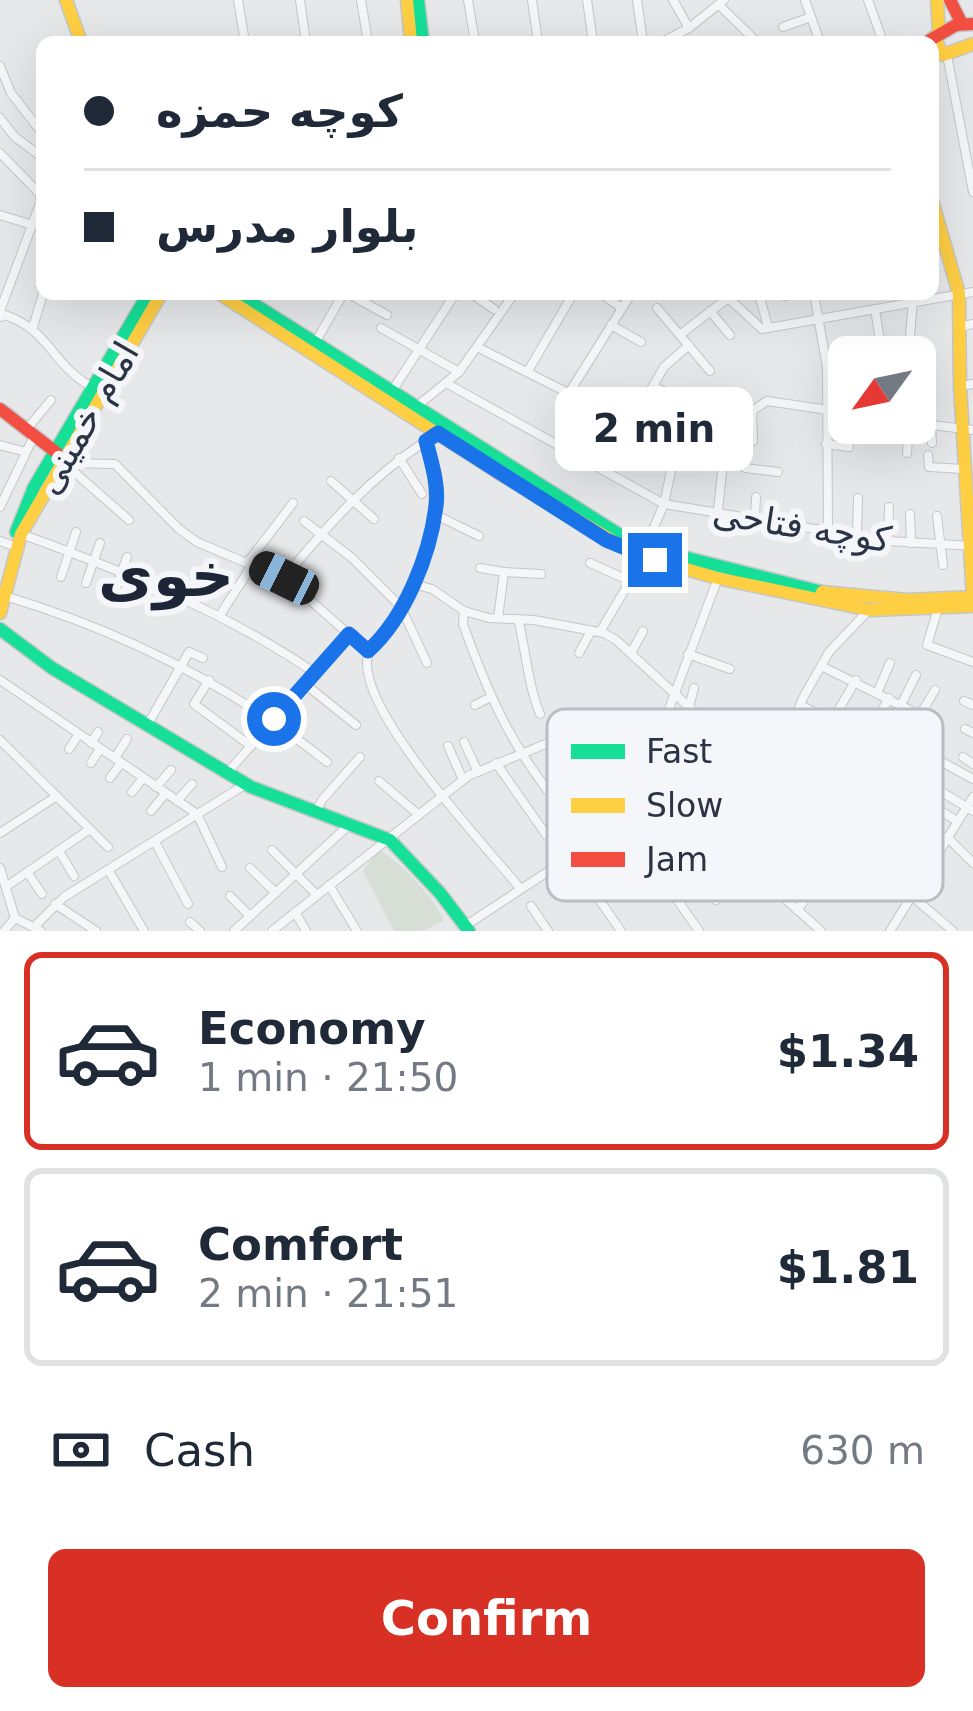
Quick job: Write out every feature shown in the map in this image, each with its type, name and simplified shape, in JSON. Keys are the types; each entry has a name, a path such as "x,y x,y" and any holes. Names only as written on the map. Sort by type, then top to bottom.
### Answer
{"main road":[{"path":"406,0 410,36"},
{"path":"418,0 422,36"},
{"path":"934,36 945,4 967,24 937,36"},
{"path":"71,5 82,36"},
{"path":"941,57 973,44"},
{"path":"229,300 432,437 606,540 718,578 870,610 940,603 973,597 964,469 966,293 939,220"},
{"name":"امام خمینی","path":"60,460 145,300"},
{"name":"امام خمینی","path":"0,613 11,540 157,300"},
{"path":"247,300 645,552 838,596 973,606"},
{"path":"0,409 60,460"},
{"path":"0,628 52,668 245,784 390,840 467,928"}],"street":[{"path":"238,0 244,36"},
{"path":"300,0 305,36"},
{"path":"361,0 367,36"},
{"path":"468,0 474,36"},
{"path":"532,0 537,36"},
{"path":"587,0 592,36"},
{"path":"637,0 643,36"},
{"path":"673,0 689,28"},
{"path":"805,0 818,36"},
{"path":"868,0 881,36"},
{"path":"674,36 722,2 752,36"},
{"path":"783,27 811,17"},
{"path":"941,57 973,191"},
{"path":"0,66 11,93 36,125"},
{"path":"0,118 36,152"},
{"path":"0,154 36,190"},
{"path":"0,215 33,225"},
{"path":"36,216 0,314 33,327 62,366 94,389"},
{"path":"33,327 41,300"},
{"path":"315,343 342,300"},
{"path":"358,300 387,315"},
{"path":"392,392 451,300"},
{"path":"481,300 494,309"},
{"path":"416,407 459,372 510,300"},
{"path":"528,371 569,300"},
{"path":"610,300 622,308"},
{"path":"569,393 627,300"},
{"path":"681,334 722,300"},
{"path":"731,300 763,328"},
{"path":"760,300 763,328"},
{"path":"816,300 827,367 829,530"},
{"path":"763,328 920,300"},
{"path":"910,336 913,301"},
{"path":"657,308 710,371"},
{"path":"874,309 879,336"},
{"path":"710,311 730,335"},
{"path":"611,326 641,342"},
{"path":"381,328 459,372"},
{"path":"636,416 664,367 689,345"},
{"path":"477,347 600,409 636,416 681,424 728,423 767,401 827,410"},
{"name":"کوچه فتاحی","path":"446,383 664,504 888,541 970,546"},
{"path":"653,386 669,394"},
{"path":"0,507 30,433 51,400"},
{"path":"748,412 753,441"},
{"path":"748,412 745,468 778,472"},
{"path":"718,511 728,423"},
{"path":"579,652 645,552 664,504 681,424"},
{"path":"936,426 967,429"},
{"path":"284,578 351,500 399,458 432,437 434,514 413,584 368,651 366,666 378,705 520,888"},
{"path":"826,444 850,447"},
{"path":"908,453 909,444"},
{"path":"0,445 26,452"},
{"path":"928,455 929,467 964,469"},
{"path":"399,458 422,494"},
{"path":"60,460 129,520"},
{"path":"60,460 116,464 179,529 197,542 284,578 368,651"},
{"path":"331,481 374,519"},
{"path":"755,518 756,497"},
{"path":"857,534 858,498"},
{"path":"220,615 293,502"},
{"path":"888,541 889,507"},
{"path":"434,514 479,536"},
{"path":"910,514 911,543"},
{"path":"937,516 943,565"},
{"path":"304,520 401,607 427,664"},
{"path":"61,577 76,532"},
{"path":"11,540 69,553 220,615 315,673"},
{"path":"86,584 100,543"},
{"path":"114,593 127,557"},
{"path":"590,562 630,581"},
{"path":"479,568 541,574"},
{"path":"498,618 504,572"},
{"path":"668,709 718,578"},
{"path":"188,602 194,582"},
{"path":"413,584 432,589 464,611 595,632 616,640 691,709"},
{"path":"2,591 209,680 274,719 327,762"},
{"path":"940,603 927,645 973,662"},
{"path":"798,709 821,666 851,626 870,610"},
{"path":"464,611 463,623 491,697 518,753 547,791"},
{"path":"518,619 540,714"},
{"path":"631,653 643,631"},
{"path":"227,773 349,634"},
{"path":"148,724 189,652 203,658"},
{"path":"688,654 730,669"},
{"path":"878,691 890,663"},
{"path":"821,666 910,709"},
{"path":"901,705 916,676"},
{"path":"0,680 197,814 222,867"},
{"path":"209,680 194,704 250,746"},
{"path":"839,709 856,680"},
{"path":"305,684 356,724"},
{"path":"689,707 694,688"},
{"path":"925,709 935,690"},
{"path":"475,705 491,697"},
{"path":"882,709 889,697"},
{"path":"800,705 808,709"},
{"path":"91,763 98,732"},
{"path":"69,749 79,734"},
{"path":"110,778 127,739"},
{"path":"0,740 108,847"},
{"path":"464,742 478,772"},
{"path":"272,931 463,780 547,742"},
{"path":"448,746 463,780"},
{"path":"316,812 360,757"},
{"path":"962,757 973,764"},
{"path":"496,763 547,836"},
{"path":"943,763 973,779"},
{"path":"156,787 171,770"},
{"path":"132,792 143,778"},
{"path":"379,781 419,815"},
{"path":"177,801 192,784"},
{"path":"15,918 39,928 55,904 245,784"},
{"path":"943,790 971,804 943,842"},
{"path":"151,811 166,793"},
{"path":"0,833 57,796"},
{"path":"943,812 957,821"},
{"path":"233,931 350,824"},
{"path":"7,886 90,829"},
{"path":"946,837 973,863"},
{"path":"155,842 188,904"},
{"path":"59,850 74,876"},
{"path":"272,850 317,895"},
{"path":"250,868 276,892"},
{"path":"0,871 15,918"},
{"path":"109,871 144,931"},
{"path":"467,928 547,871"},
{"path":"27,872 42,894"},
{"path":"329,885 357,931"},
{"path":"230,896 250,916"},
{"path":"601,901 622,931"},
{"path":"680,901 704,931"},
{"path":"787,901 821,931"},
{"path":"797,910 804,901"},
{"path":"890,931 907,901"},
{"path":"919,901 952,931"},
{"path":"55,904 96,931"},
{"path":"531,906 548,931"},
{"path":"295,913 306,931"},
{"path":"4,931 15,918"},
{"path":"190,922 200,931"}],"shaded area":[{"path":"379,849 416,881 444,921 422,931 394,931 363,871"}],"traffic: fast":[{"path":"418,0 422,36"},
{"path":"16,532 34,487 144,300"},
{"path":"248,300 636,545 822,592"},
{"path":"0,629 52,668 251,787 390,840 469,931"}],"traffic: slow":[{"path":"66,0 79,36"},
{"path":"407,0 410,36"},
{"path":"937,0 939,33"},
{"path":"939,47 943,55 973,44"},
{"path":"822,592 907,600 973,597 959,294 939,225"},
{"path":"0,613 21,534 158,300"},
{"path":"229,300 635,554 717,578 870,610 973,606"}],"traffic: jam":[{"path":"950,0 962,24"},
{"path":"937,36 956,25 973,24"},
{"path":"0,409 57,453"}],"district":[{"name":"خوی","path":"166,575"}],"route":[{"path":"274,719 349,634 368,651 406,600 436,505 426,441 438,433 606,540 655,560"}]}
